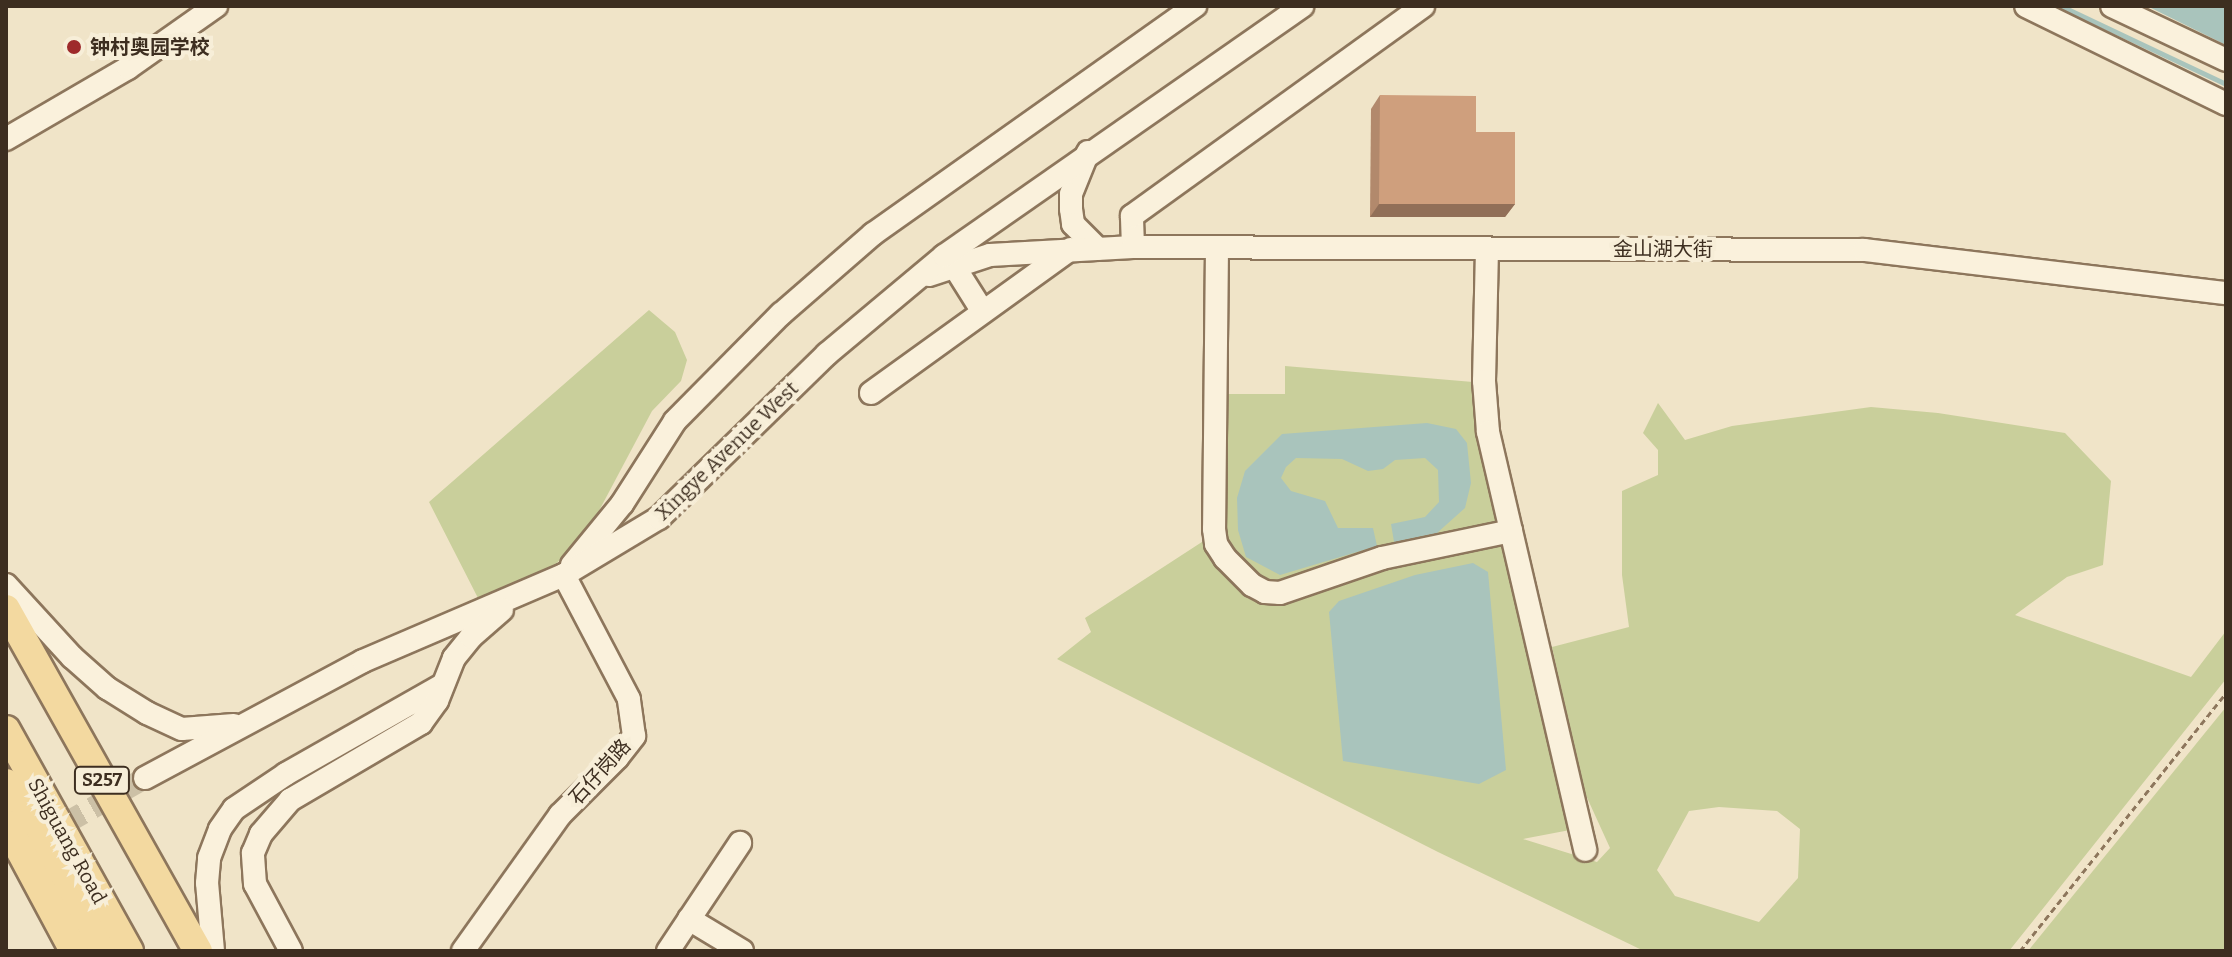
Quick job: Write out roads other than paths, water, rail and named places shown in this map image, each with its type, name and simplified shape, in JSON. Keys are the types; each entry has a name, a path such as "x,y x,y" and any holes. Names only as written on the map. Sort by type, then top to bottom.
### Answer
{"main road":[{"name":"S257","path":"6,609 198,951"},
{"name":"Shiguang Road","path":"6,730 129,951"},
{"path":"6,783 101,951"},
{"path":"6,824 74,951"}],"street":[{"path":"6,139 128,68 216,6"},
{"name":"Xingye Avenue West","path":"564,575 622,504 675,421 781,314 873,234 1195,6"},
{"name":"Xingye Avenue West","path":"564,575 659,518 690,492 827,354 987,224 1303,6"},
{"path":"1133,247 1132,216 1423,6"},
{"path":"2026,6 2226,104"},
{"path":"2112,6 2226,60"},
{"path":"1088,152 1071,194 1071,209 1073,224 1098,249"},
{"name":"金山湖大街","path":"896,295 934,272 990,255 1133,247 1864,250 2226,293"},
{"path":"1217,248 1214,529 1216,544 1225,558 1252,585 1265,592 1280,593 1382,558 1511,531"},
{"path":"871,393 1071,249"},
{"path":"1487,249 1484,381 1488,432 1585,850"},
{"path":"954,266 983,312"},
{"path":"145,778 255,722 363,661 564,575"},
{"name":"石仔岗路","path":"463,951 560,815 617,758 634,736 629,699 564,575"},
{"path":"6,585 72,657 107,688 147,713 182,729 205,730 255,722"},
{"path":"291,951 255,884 253,853 261,834 290,800 421,723 431,714 454,658 471,637 515,598"},
{"path":"213,951 207,883 209,858 220,829 234,809 286,774 441,686"},
{"path":"668,951 740,843"},
{"path":"689,919 742,951"}],"water":[{"path":"2147,6 2226,6 2226,45"},
{"path":"1427,423 1456,429 1467,443 1471,483 1465,508 1437,533 1394,542 1391,524 1425,517 1439,502 1438,470 1425,458 1395,460 1383,469 1368,471 1342,459 1296,458 1286,467 1281,478 1291,491 1325,501 1338,528 1373,528 1377,546 1280,575 1246,557 1238,530 1237,498 1245,471 1282,434"},
{"path":"1473,563 1488,572 1506,770 1479,784 1343,761 1329,612 1339,601 1415,575"}],"waterway":[{"path":"2061,6 2226,84"}],"tunnel":[{"path":"6,857 145,778"}],"place":[{"name":"钟村奥园学校","path":"74,47"}]}
